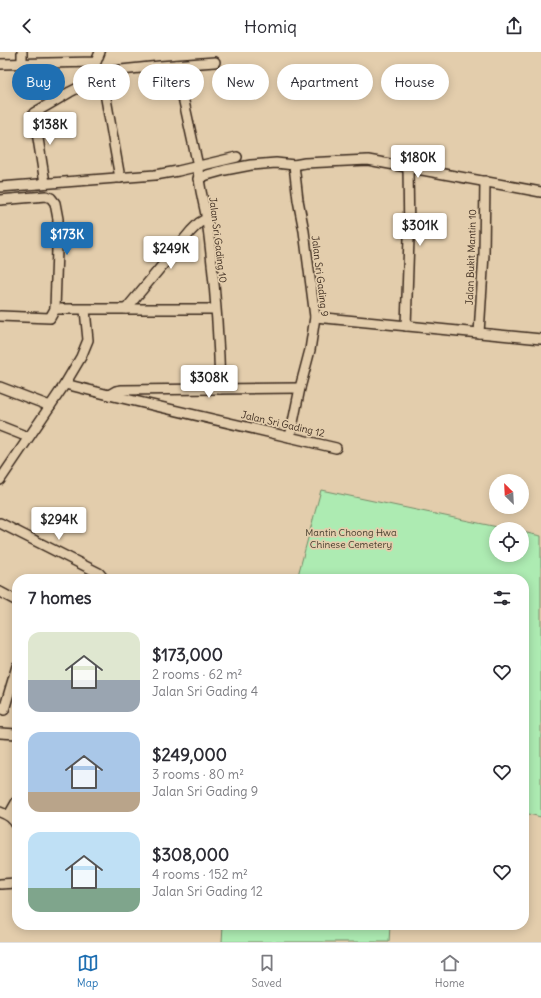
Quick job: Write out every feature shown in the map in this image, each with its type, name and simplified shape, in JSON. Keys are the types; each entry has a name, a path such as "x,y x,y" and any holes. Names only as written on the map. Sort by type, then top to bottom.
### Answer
{"street":[{"path":"22,52 22,64 96,62 100,52"},
{"path":"189,64 215,62"},
{"path":"0,64 12,64"},
{"path":"45,183 34,113 73,92"},
{"path":"106,100 120,178"},
{"name":"Jalan Sri Gading 10","path":"184,100 198,166 198,179 206,219 216,310 220,389"},
{"path":"2,187 120,178 178,171 237,157"},
{"path":"198,179 225,170 251,165 368,160 541,192"},
{"name":"Jalan Sri Gading 9","path":"290,437 300,388 310,350 315,317 294,164"},
{"path":"406,326 410,238 408,167"},
{"name":"Jalan Bukit Mantin 10","path":"479,333 484,254 485,181"},
{"path":"0,200 46,196 51,198 55,203 58,220 55,309 50,318 0,316"},
{"path":"126,309 191,231 199,223 206,219"},
{"path":"55,309 216,310"},
{"path":"0,480 65,384 81,357 88,340 85,310"},
{"path":"315,317 541,339"},
{"name":"Jalan Sri Gading 12","path":"65,384 336,448"},
{"path":"0,386 8,391 50,406"},
{"name":"Jalan Sri Gading 12","path":"109,395 116,391 122,390 300,388"},
{"path":"0,426 28,437"},
{"path":"0,463 10,465"},
{"path":"0,523 100,574"},
{"path":"0,592 12,598"},
{"path":"4,710 12,683"},
{"path":"0,733 12,734"},
{"path":"4,814 12,806"},
{"path":"0,884 12,883"}],"green space":[{"name":"Mantin Choong Hwa Chinese Cemetery","path":"321,490 489,525 489,562 529,562 529,533 541,536 541,817 529,814 529,574 298,574"},
{"path":"223,930 390,930 389,942 222,942"}]}
